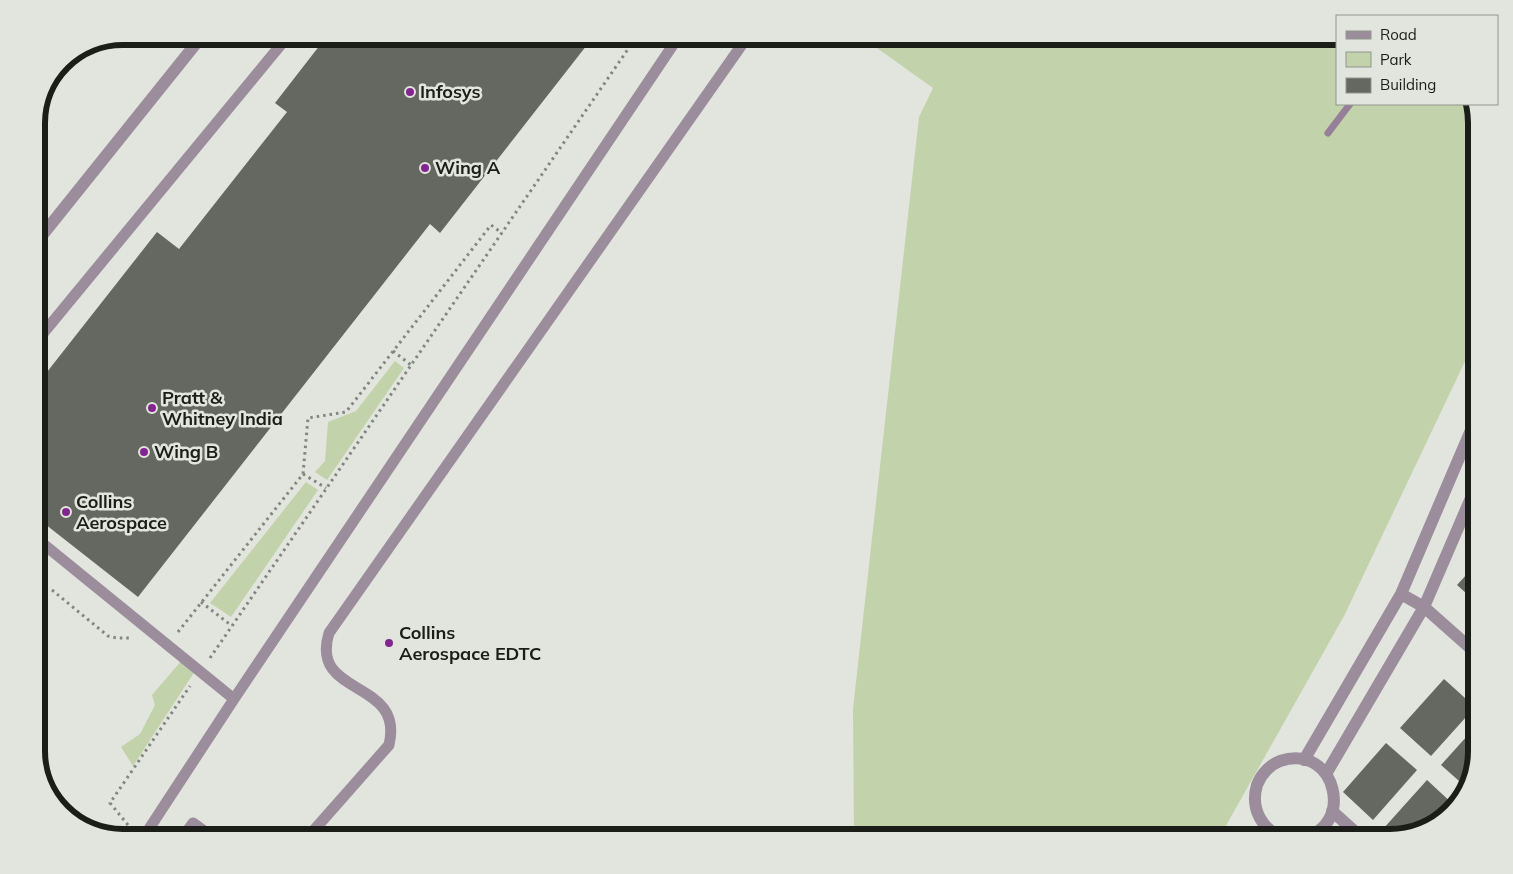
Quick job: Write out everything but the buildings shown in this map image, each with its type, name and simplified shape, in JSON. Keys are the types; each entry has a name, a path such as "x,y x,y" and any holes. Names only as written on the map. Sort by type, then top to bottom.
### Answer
{"street":[{"path":"45,232 195,45"},
{"path":"1304,760 1401,594 1468,437"},
{"path":"1326,774 1424,607 1468,505"},
{"path":"1401,594 1424,607 1468,646"},
{"path":"1269,829 1264,825 1258,815 1254,803 1255,791 1259,780 1266,770 1276,763 1287,759 1310,761 1319,766 1332,783 1334,793 1332,811 1321,829"},
{"path":"1332,811 1352,829"}],"lane":[{"path":"45,331 281,45"},
{"path":"149,829 673,45"},
{"path":"315,829 389,745 392,734 391,724 385,708 379,702 340,678 333,671 328,662 326,652 326,642 329,633 742,45"},
{"path":"45,545 234,699"},
{"path":"188,829 193,822 202,829"}],"path":[{"path":"128,825 110,803 631,45"},
{"path":"168,645 304,474 308,418 346,412 491,225 502,233"},
{"path":"393,351 411,365"},
{"path":"304,474 326,488"},
{"path":"52,590 108,636 134,637 148,629"},
{"path":"201,602 232,626"}],"green space":[{"path":"873,45 1336,45 1336,105 1465,105 1468,118 1468,355 1344,616 1224,829 854,829 853,709 919,117 933,88"},
{"path":"395,361 404,368 327,480 315,472 325,461 328,422 356,411"},
{"path":"306,482 318,490 231,617 210,603"},
{"path":"182,660 195,671 133,766 121,747 140,734 155,705 152,695"}],"waterway":[{"path":"1328,133 1349,105"}],"place":[{"name":"Infosys","path":"410,92"},
{"name":"Wing A","path":"425,168"},
{"name":"Pratt & Whitney India","path":"152,408"},
{"name":"Wing B","path":"144,452"},
{"name":"Collins Aerospace","path":"66,512"},
{"name":"Collins Aerospace EDTC","path":"389,643"}]}
